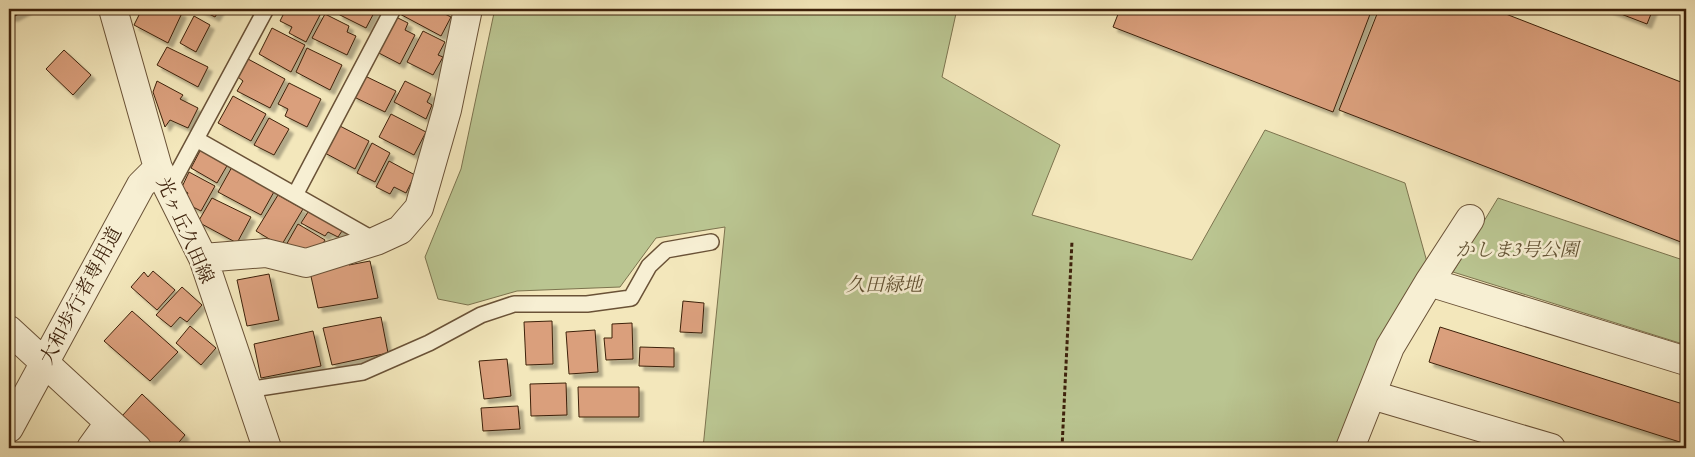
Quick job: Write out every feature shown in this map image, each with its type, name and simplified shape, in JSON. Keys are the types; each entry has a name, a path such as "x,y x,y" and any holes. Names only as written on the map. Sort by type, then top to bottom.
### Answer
{"street":[{"path":"203,258 266,254 306,263 376,241 400,230 419,208 447,110 468,9"},
{"name":"光ヶ丘久田線","path":"115,10 163,178 203,258 267,448"},
{"name":"大和歩行者専用道","path":"9,428 141,185 163,178"},
{"path":"1350,448 1390,347 1428,282 1470,219"},
{"path":"1428,282 1686,361"},
{"path":"9,330 137,448"},
{"path":"1372,395 1551,448"},
{"path":"91,448 109,423"}],"lane":[{"path":"163,178 196,139 266,9"},
{"path":"295,195 392,9"},
{"path":"196,139 376,241"},
{"path":"247,390 363,372 429,343 481,315 514,304 587,304 631,298 649,266 666,250 711,242"}],"path":[{"path":"1062,448 1072,241"}],"green space":[{"name":"久田緑地","path":"497,9 957,9 942,77 1060,145 1032,215 1192,260 1265,130 1405,183 1427,262 1354,448 703,448 725,227 656,238 620,287 517,291 468,305 438,299 425,257 461,169 494,13"},
{"name":"かしま3号公園","path":"1498,198 1686,261 1686,345 1453,272"}],"building":[{"path":"9,9 28,9 13,17 9,16"},
{"path":"142,9 174,9 182,13 168,43 134,25"},
{"path":"199,9 220,9 215,17"},
{"path":"286,9 308,9 320,15 306,42 289,33 292,27 280,21"},
{"path":"341,9 376,9 366,28 338,14"},
{"path":"400,9 435,9 451,17 441,36 398,13"},
{"path":"1120,9 1372,9 1333,112 1113,27"},
{"path":"1379,9 1493,9 1686,84 1686,244 1339,110"},
{"path":"1608,9 1653,9 1647,24"},
{"path":"325,14 349,26 347,32 356,36 347,55 312,38"},
{"path":"194,16 210,25 196,52 180,43"},
{"path":"394,16 408,23 405,30 415,35 400,64 375,51"},
{"path":"272,28 305,45 291,72 259,54"},
{"path":"423,31 445,42 438,55 443,57 433,75 407,62"},
{"path":"167,47 208,67 198,87 157,65"},
{"path":"307,48 342,65 330,90 296,72"},
{"path":"64,50 91,75 73,95 46,69"},
{"path":"248,59 285,79 270,108 237,91 243,81 238,77"},
{"path":"363,75 396,91 385,112 352,96"},
{"path":"157,81 183,95 180,99 198,108 188,128 170,120 165,127 153,92"},
{"path":"405,81 431,94 427,102 432,105 426,119 394,102"},
{"path":"289,83 321,99 307,127 285,116 288,109 278,104"},
{"path":"233,96 266,114 251,141 218,123"},
{"path":"391,114 426,132 414,155 379,137"},
{"path":"269,118 289,129 274,155 254,145"},
{"path":"338,125 369,141 355,169 323,152"},
{"path":"372,143 390,153 375,182 357,173"},
{"path":"201,149 228,164 217,183 191,168"},
{"path":"389,161 415,175 406,193 394,187 390,194 376,187"},
{"path":"232,167 275,190 261,215 218,192"},
{"path":"189,172 215,186 201,211 189,205 185,198 188,193 181,189"},
{"path":"278,195 303,209 281,246 256,231"},
{"path":"212,198 251,217 237,243 198,222"},
{"path":"310,209 344,228 338,237 328,232 325,236 301,223"},
{"path":"298,224 325,240 321,247 304,257 285,247"},
{"path":"349,260 349,265 370,261 378,298 318,308 310,272"},
{"path":"153,271 175,290 157,310 131,287 144,272 148,277"},
{"path":"269,274 279,320 247,326 237,280"},
{"path":"182,287 202,305 187,322 180,317 171,327 156,315"},
{"path":"683,301 704,303 702,333 680,332"},
{"path":"132,311 178,352 150,381 104,341"},
{"path":"381,317 388,353 332,365 323,328"},
{"path":"552,321 553,364 526,365 524,322"},
{"path":"632,323 633,359 606,360 604,338 612,338 612,324"},
{"path":"190,326 216,348 201,365 176,343"},
{"path":"1440,327 1686,405 1686,444 1429,362"},
{"path":"595,330 598,372 569,374 566,332"},
{"path":"313,331 321,366 261,378 254,344"},
{"path":"640,347 674,348 674,367 639,366"},
{"path":"507,359 511,396 484,399 479,361"},
{"path":"566,383 567,415 531,416 530,384"},
{"path":"578,387 639,387 639,417 579,417"},
{"path":"142,394 185,435 174,448 155,448 122,416"},
{"path":"518,406 520,429 483,431 481,408"}]}
